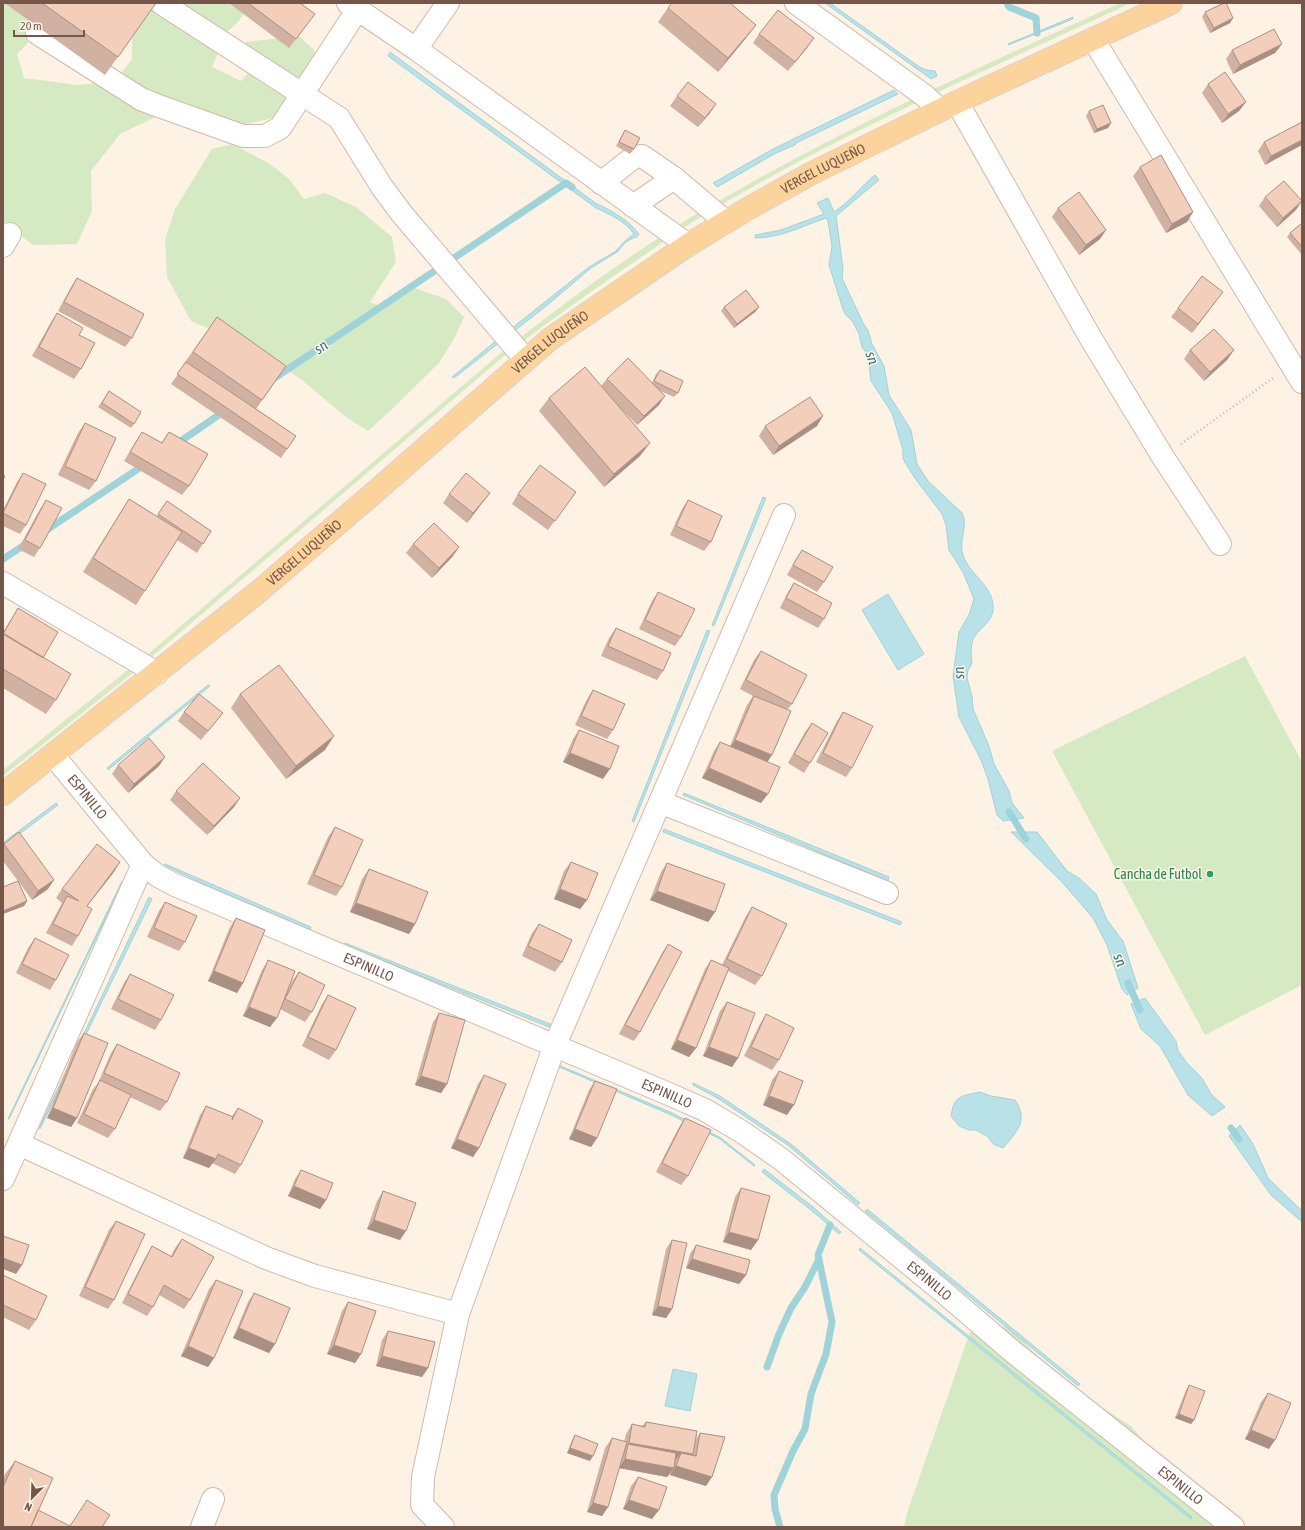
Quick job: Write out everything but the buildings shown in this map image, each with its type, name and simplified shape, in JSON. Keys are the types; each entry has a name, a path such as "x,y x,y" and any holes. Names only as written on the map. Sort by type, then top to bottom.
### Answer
{"main road":[{"name":"VERGEL LUQUEÑO","path":"3,794 258,592 355,510 550,339 688,245 812,173 948,106 1171,3"}],"street":[{"path":"161,3 339,118 382,187 402,214 526,360"},
{"path":"416,49 448,3"},
{"path":"796,3 924,96 948,106 1163,457 1220,544"},
{"path":"37,33 141,99 244,136 265,136 280,128 302,95 353,6 416,49 688,245"},
{"path":"1093,39 1296,373"},
{"path":"601,183 637,156 642,156 674,178 726,222"},
{"path":"633,206 674,178"},
{"path":"443,1527 422,1505 423,1478 458,1314 555,1045 784,516"},
{"path":"3,583 157,673"},
{"name":"ESPINILLO","path":"53,755 143,864 158,876 175,885 555,1045 705,1110 742,1132 768,1150 934,1285 1012,1351 1233,1527"},
{"path":"660,802 887,893"},
{"path":"3,1179 143,864"},
{"path":"19,1144 266,1258 315,1276 458,1314"},
{"path":"202,1527 213,1499"}],"path":[{"path":"1163,457 1296,373"}],"green space":[{"path":"3,3 31,3 28,43 17,54 24,78 78,85 115,81 132,59 133,3 251,3 252,5 236,24 226,33 212,67 241,81 252,69 246,42 299,36 315,51 313,71 288,115 246,124 164,113 120,134 91,171 92,211 77,244 33,245 3,221"},
{"path":"1120,3 1131,3 963,80 852,134 744,192 668,238 567,309 504,356 135,671 3,776 3,770 154,649 502,352 569,300 661,236 747,185 838,136 931,90"},
{"path":"232,144 270,164 289,179 304,199 325,193 356,207 392,237 396,262 370,302 384,308 412,287 446,299 464,317 455,337 439,363 368,431 346,417 302,380 270,358 238,341 191,321 167,277 165,240 175,209 212,149"},
{"name":"Cancha de Futbol","path":"1245,656 1302,762 1302,985 1205,1035 1052,751"},
{"path":"1008,1326 1065,1384 1131,1426 1217,1527 904,1527 907,1513 970,1332"}],"water":[{"path":"825,3 830,3 921,68 935,71 937,76 931,79"},
{"path":"1073,17 1073,19 1008,45 1008,44"},
{"path":"390,52 597,204 620,216 639,234 636,238 635,237 626,242 617,252 591,268 545,307 454,378 452,377 502,336 589,267 616,251 634,234 626,225 611,215 596,208 388,56"},
{"path":"894,90 898,94 776,153 717,187 713,183 773,149"},
{"path":"875,175 879,180 836,216 843,269 842,278 864,325 868,330 872,344 884,366 889,395 911,430 917,464 928,481 962,513 964,518 962,544 963,555 966,562 986,588 993,603 992,615 973,639 971,649 972,663 968,670 967,678 972,696 973,709 989,746 994,764 1009,791 1012,803 1024,818 1003,821 997,815 988,779 981,760 959,717 953,676 959,632 969,615 974,599 963,572 949,550 946,525 942,514 914,477 903,459 903,450 892,413 871,381 868,355 862,347 859,334 853,322 845,314 829,265 832,246 828,221 826,218 783,234 755,238 755,235 781,230 824,214 817,203 828,198 834,212 845,204"},
{"path":"763,497 766,498 714,626 712,625"},
{"path":"888,594 924,654 898,670 862,610"},
{"path":"707,630 710,631 634,822 632,821"},
{"path":"208,685 210,686 108,770 107,768"},
{"path":"684,793 889,877 888,881 683,795"},
{"path":"56,803 58,805 6,844 4,842"},
{"path":"664,829 902,922 900,925 663,832"},
{"path":"1011,832 1037,832 1067,871 1079,878 1096,894 1107,920 1123,941 1138,988 1127,995 1122,989 1107,945 1093,918 1063,883"},
{"path":"165,864 311,927 310,930 208,886 164,865"},
{"path":"122,881 123,882 8,1119"},
{"path":"149,897 152,899 40,1129 39,1128"},
{"path":"345,943 550,1024 549,1027 344,945"},
{"path":"1145,998 1176,1041 1178,1051 1187,1063 1202,1078 1211,1094 1225,1107 1212,1116 1188,1095 1160,1046 1141,1029 1131,1004"},
{"path":"558,1065 670,1112 721,1138 755,1165 754,1166 720,1139 669,1114 557,1066"},
{"path":"693,1083 720,1096 791,1144 860,1203 858,1205 789,1146 719,1099 693,1085"},
{"path":"980,1092 991,1096 1015,1100 1019,1107 1021,1114 1020,1126 1003,1148 993,1144 988,1137 976,1130 969,1130 959,1126 951,1116 952,1109 957,1100 968,1094"},
{"path":"1240,1125 1253,1144 1268,1178 1302,1211 1302,1222 1271,1195 1229,1136"},
{"path":"764,1169 813,1207 841,1232 839,1234 762,1172"},
{"path":"867,1209 1080,1384 1078,1386 865,1211"},
{"path":"860,1248 1192,1517 1191,1519 859,1250"},
{"path":"673,1369 697,1374 690,1411 665,1406"}],"waterway":[{"path":"1007,3 1009,7 1036,18 1037,33"},
{"name":"sn","path":"273,379 566,183 572,187"},
{"name":"sn","path":"175,445 226,410"},
{"name":"sn","path":"45,531 144,465"},
{"name":"sn","path":"3,559 26,544"},
{"name":"sn","path":"1009,812 1026,839"},
{"name":"sn","path":"1128,983 1140,1010"},
{"name":"sn","path":"1231,1128 1239,1139"},
{"path":"780,1527 775,1509 774,1495 793,1451 805,1429 811,1394 826,1354 832,1322 818,1255 830,1225"},
{"path":"767,1367 779,1334 791,1308 805,1287 819,1259"}],"place":[{"name":"Cancha de Futbol","path":"1210,874"}]}
